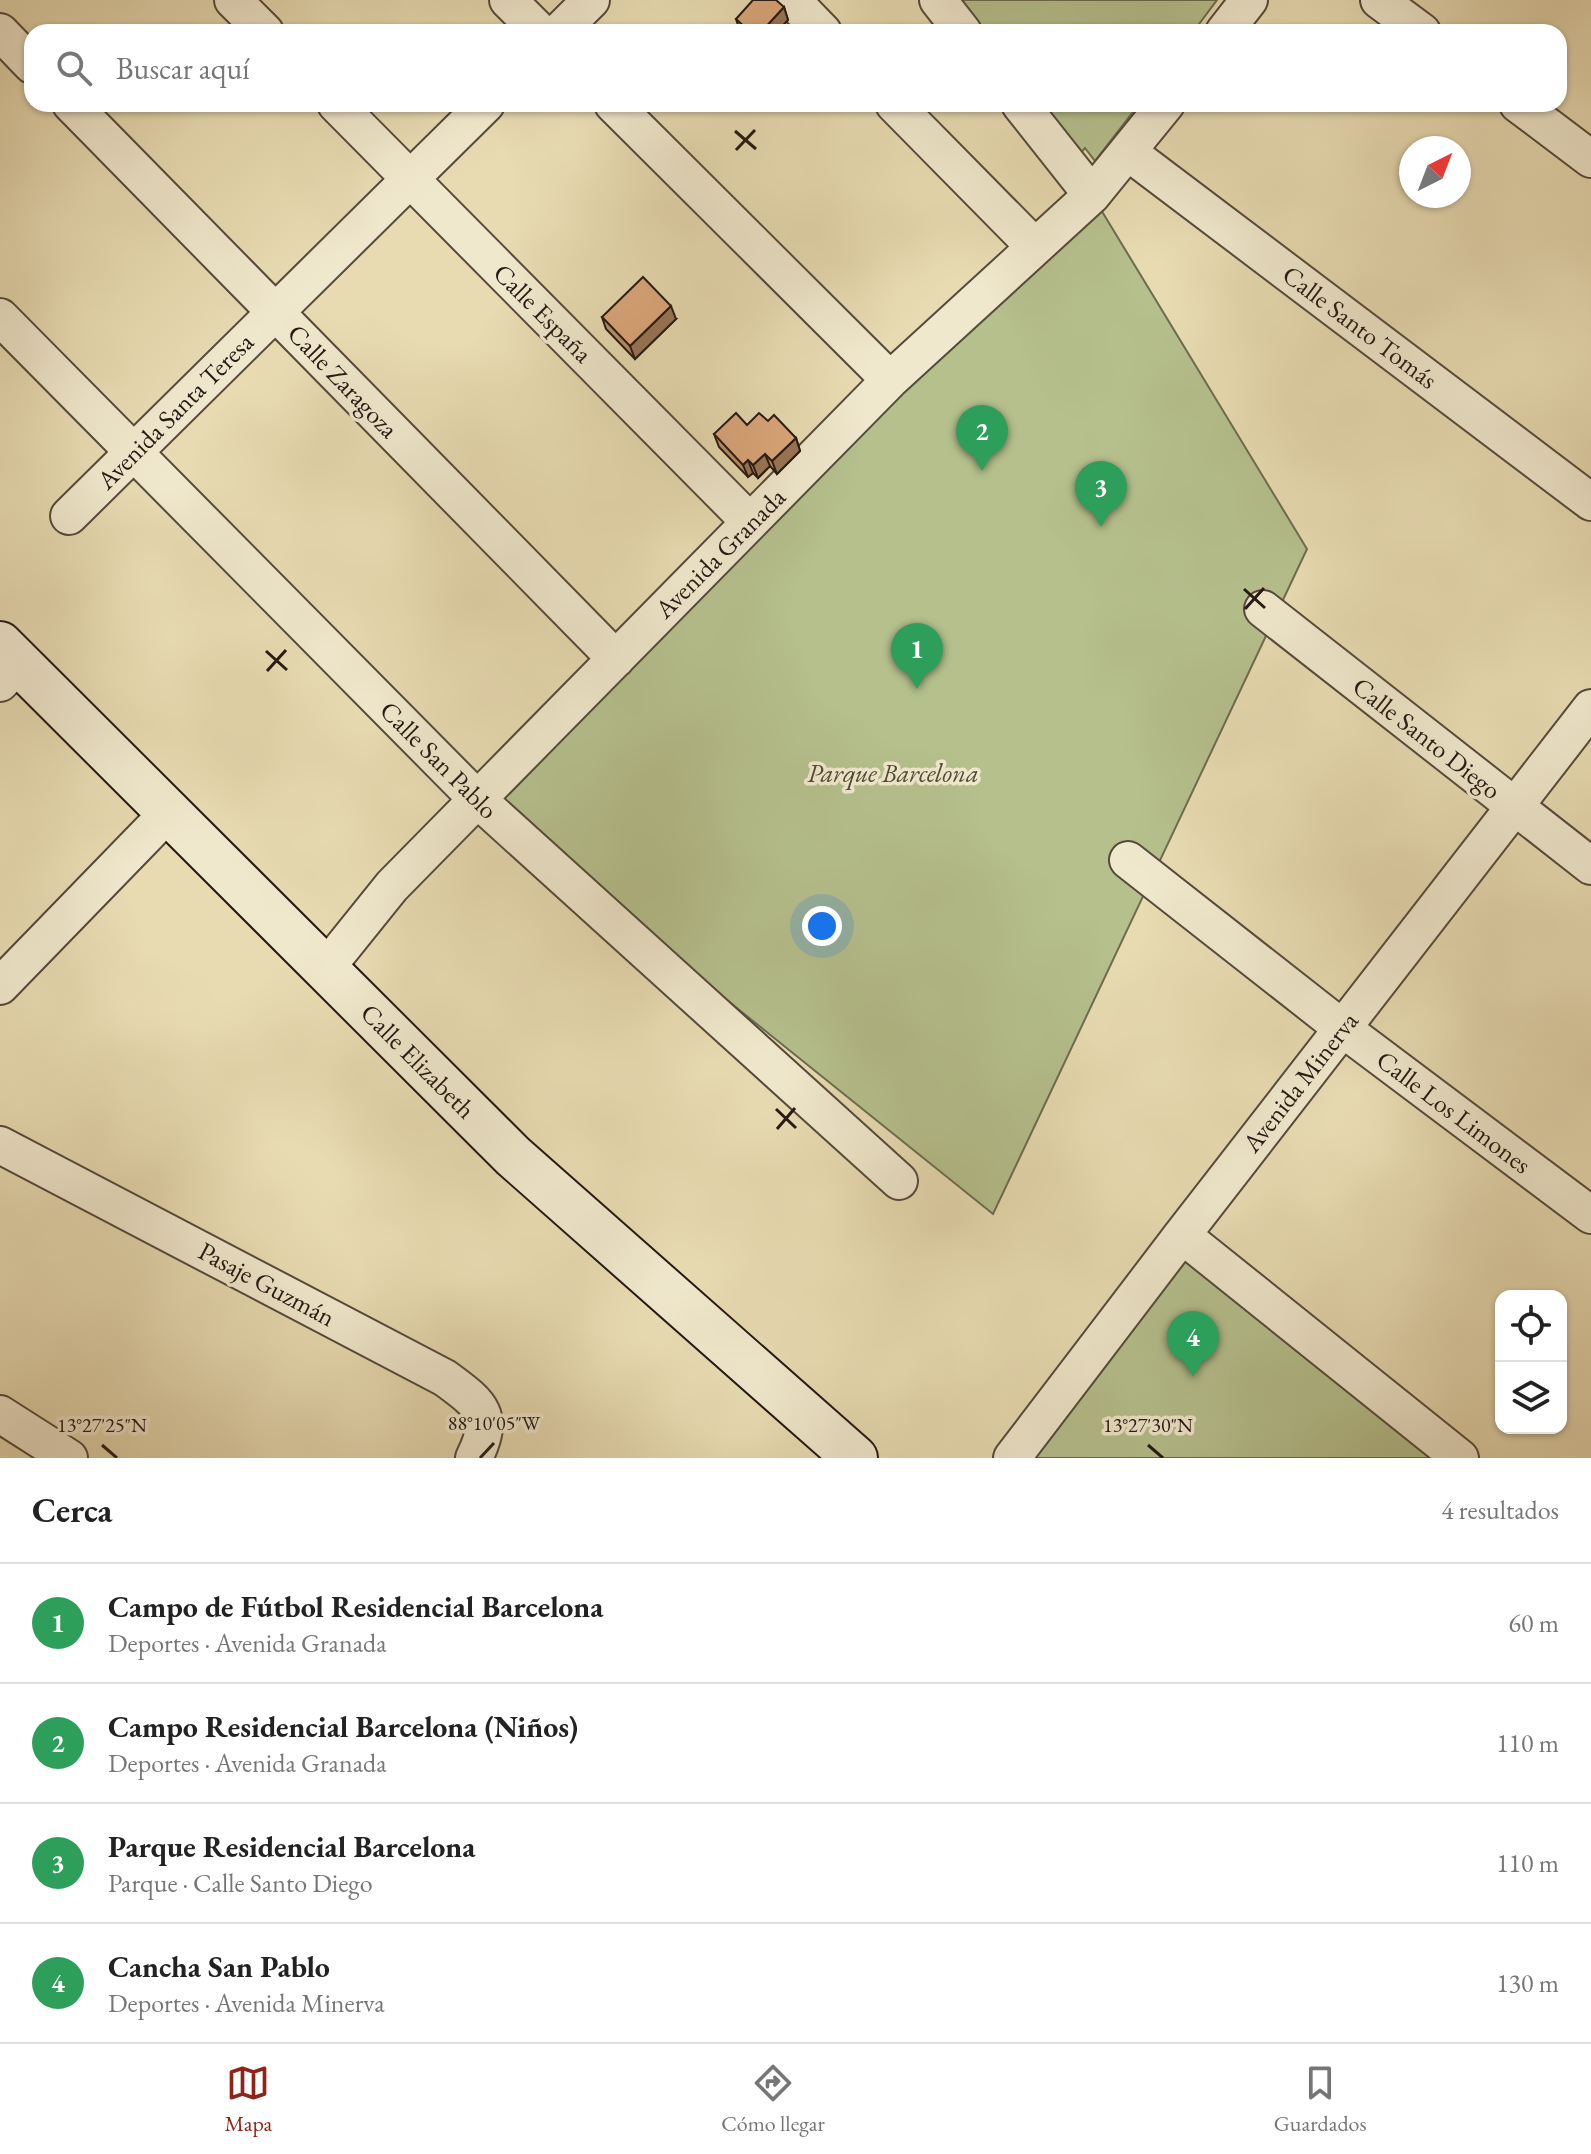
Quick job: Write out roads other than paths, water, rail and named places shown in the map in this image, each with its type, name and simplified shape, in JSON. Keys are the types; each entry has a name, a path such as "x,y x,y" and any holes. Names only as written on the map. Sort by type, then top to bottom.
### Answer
{"street":[{"path":"233,0 257,24"},
{"path":"508,0 532,24"},
{"path":"567,24 591,0"},
{"path":"792,0 815,24"},
{"path":"938,0 957,24"},
{"path":"1230,24 1249,0"},
{"path":"1379,0 1411,24"},
{"path":"0,32 24,57"},
{"name":"Calle Zaragoza","path":"79,112 616,659"},
{"name":"Calle España","path":"344,112 750,522"},
{"name":"Avenida Santa Teresa","path":"69,516 478,112"},
{"path":"621,112 890,380"},
{"path":"902,112 1034,246"},
{"path":"1026,112 1092,195"},
{"name":"Avenida Granada","path":"326,968 392,886 890,380 1092,195 1160,112"},
{"path":"1529,112 1591,159"},
{"name":"Calle Santo Tomás","path":"1128,152 1591,502"},
{"name":"Calle San Pablo","path":"0,317 477,799 899,1181"},
{"name":"Calle Santo Diego","path":"1263,609 1591,866"},
{"name":"Calle Elizabeth","path":"6,664 168,813 513,1156 855,1458"},
{"name":"Avenida Minerva","path":"1012,1458 1591,708"},
{"path":"0,986 168,813"},
{"name":"Calle Los Limones","path":"1128,860 1342,1028 1591,1215"},
{"name":"Pasaje Guzmán","path":"0,1145 445,1378 475,1401 484,1418 485,1437 474,1458"},
{"path":"1182,1235 1460,1458"},
{"path":"0,1414 69,1458"}],"place":[{"name":"Campo Residencial Barcelona (Niños)","path":"982,471"},
{"name":"Parque Residencial Barcelona","path":"1101,527"},
{"name":"Campo de Fútbol Residencial Barcelona","path":"917,689"},
{"name":"Cancha San Pablo","path":"1193,1377"}],"park label":[{"name":"Parque Barcelona","path":"893,773"}]}
